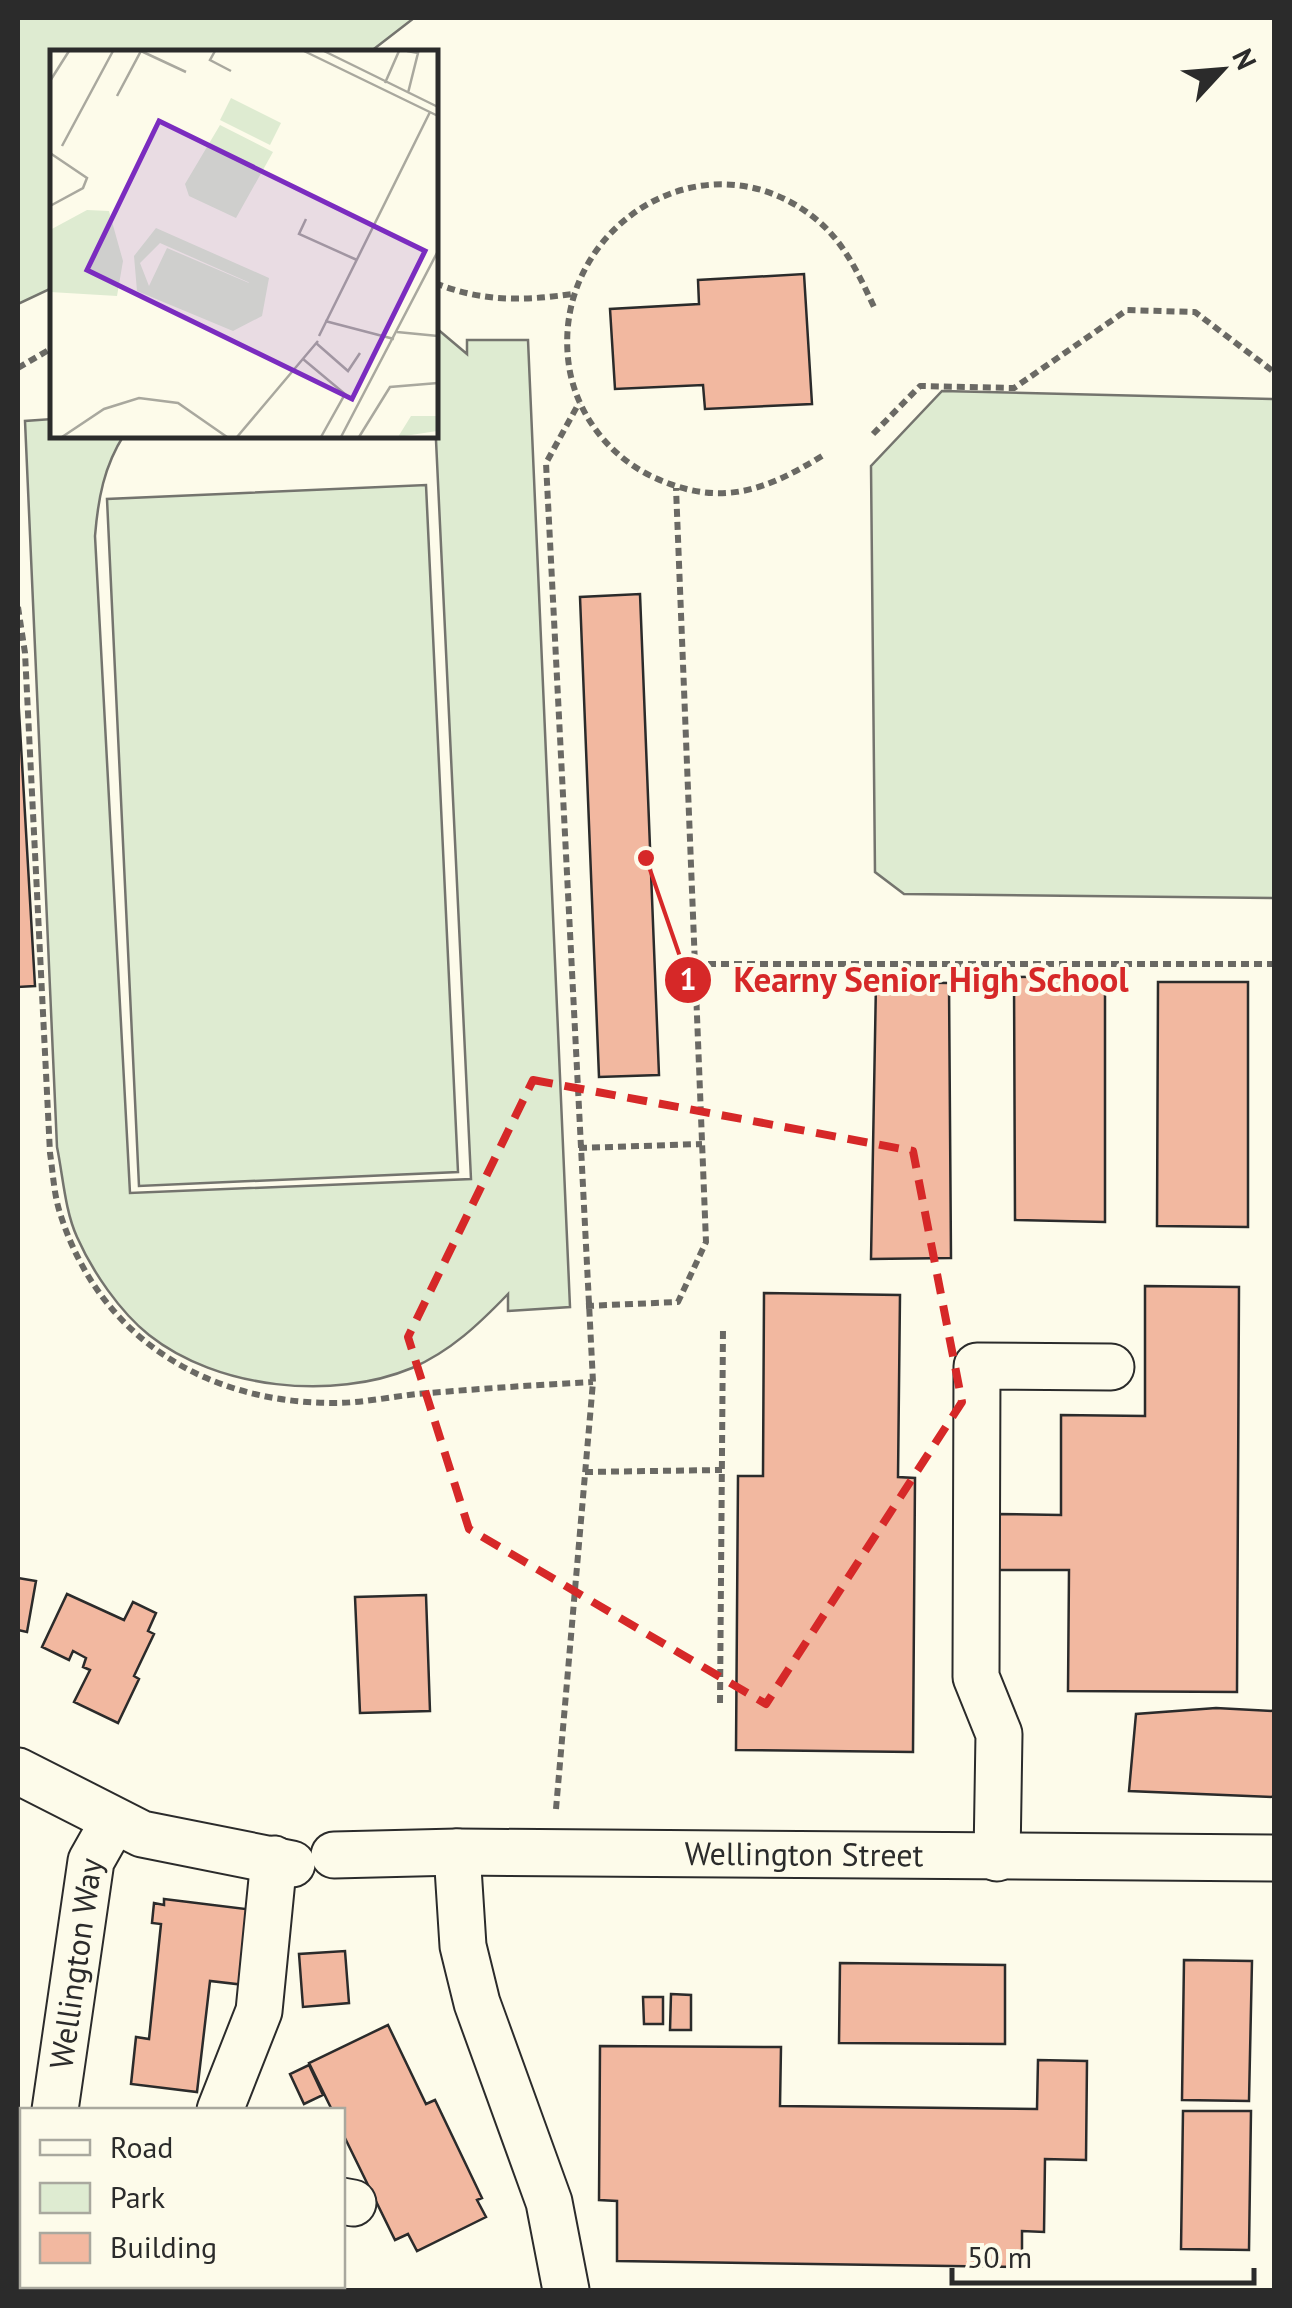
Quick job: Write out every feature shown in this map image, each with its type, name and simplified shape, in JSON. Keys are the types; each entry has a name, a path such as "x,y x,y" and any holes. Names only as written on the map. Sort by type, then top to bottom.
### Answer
{"street":[{"path":"998,1858 999,1734 976,1677 977,1366 1112,1367"},
{"name":"Wellington Street","path":"18,1771 142,1834 300,1859 457,1852 1274,1858"},
{"name":"Wellington Way","path":"55,2108 91,1862 113,1822"},
{"path":"457,1852 463,1946 477,2003 549,2202 566,2290"},
{"path":"221,2108 260,2011 300,1859"}],"path":[{"path":"822,456 776,484 725,494 676,488 632,467 597,433 579,403 565,342 572,294 593,250 627,216 670,192 718,185 770,194 817,220 852,260 875,308"},
{"path":"438,285 516,302 572,294"},
{"path":"873,434 920,386 1014,388 1127,310 1195,312 1274,372"},
{"path":"18,368 50,349"},
{"path":"556,1809 593,1382 586,1306 546,462 579,403"},
{"path":"586,1306 678,1302 706,1242 676,488"},
{"path":"18,607 50,1153 59,1213 85,1270 109,1308 143,1344 193,1373 283,1400 336,1403 593,1382"},
{"path":"695,964 1274,964"},
{"path":"579,1148 702,1144"},
{"path":"720,1703 723,1328"},
{"path":"585,1472 722,1470"}],"highlighted area":[{"path":"533,1080 913,1151 962,1402 766,1704 469,1529 408,1337"}],"green space":[{"path":"18,18 414,18 373,50 50,50 50,289 18,304"},
{"path":"438,330 467,354 467,340 528,340 570,1307 508,1311 508,1294 464,1336 439,1353 412,1368 347,1384 276,1384 241,1378 177,1353 149,1335 117,1303 73,1227 57,1147 25,421 50,419 50,438 122,438 103,483 95,536 130,1193 471,1179 436,438"},
{"path":"942,391 1274,399 1274,898 904,894 875,872 871,466"},
{"path":"426,485 458,1172 139,1186 107,499"}],"building":[{"path":"804,274 812,404 705,409 703,385 615,389 610,309 699,304 698,280"},
{"path":"640,594 659,1075 599,1077 580,597"},
{"path":"18,694 35,986 18,987"},
{"path":"1105,976 1105,1222 1015,1220 1014,977"},
{"path":"876,982 949,983 951,1258 871,1259"},
{"path":"1158,982 1248,982 1248,1227 1157,1226"},
{"path":"1145,1286 1239,1287 1237,1692 1068,1691 1069,1570 999,1570 999,1514 1061,1515 1061,1415 1145,1416"},
{"path":"764,1293 900,1295 898,1477 915,1478 913,1752 736,1750 738,1476 763,1476"},
{"path":"18,1578 36,1581 27,1632 18,1630"},
{"path":"67,1594 124,1620 133,1602 156,1613 148,1631 154,1634 134,1676 139,1679 118,1723 74,1702 90,1670 83,1667 86,1658 73,1651 69,1660 42,1647"},
{"path":"426,1595 430,1711 360,1713 355,1597"},
{"path":"1216,1708 1274,1711 1274,1797 1129,1791 1136,1714"},
{"path":"164,1899 254,1910 245,1985 210,1981 197,2092 131,2084 136,2037 149,2039 161,1924 152,1923 154,1903 164,1905"},
{"path":"345,1951 349,2003 303,2007 299,1954"},
{"path":"1184,1960 1252,1961 1249,2101 1182,2100"},
{"path":"840,1963 1005,1965 1005,2044 839,2043"},
{"path":"671,1994 691,1995 691,2030 670,2030"},
{"path":"643,1997 663,1997 663,2024 644,2024"},
{"path":"388,2025 426,2104 435,2100 482,2198 477,2200 486,2217 417,2251 408,2234 395,2240 345,2138 345,2108 331,2108 309,2063"},
{"path":"600,2046 781,2047 780,2106 1037,2109 1038,2060 1087,2061 1086,2160 1045,2159 1044,2232 1022,2231 1022,2267 617,2261 617,2201 599,2200"},
{"path":"309,2065 323,2095 304,2104 290,2074"},
{"path":"1183,2111 1251,2111 1249,2250 1181,2249"}],"place":[{"name":"Kearny Senior High School","path":"646,858"}]}
